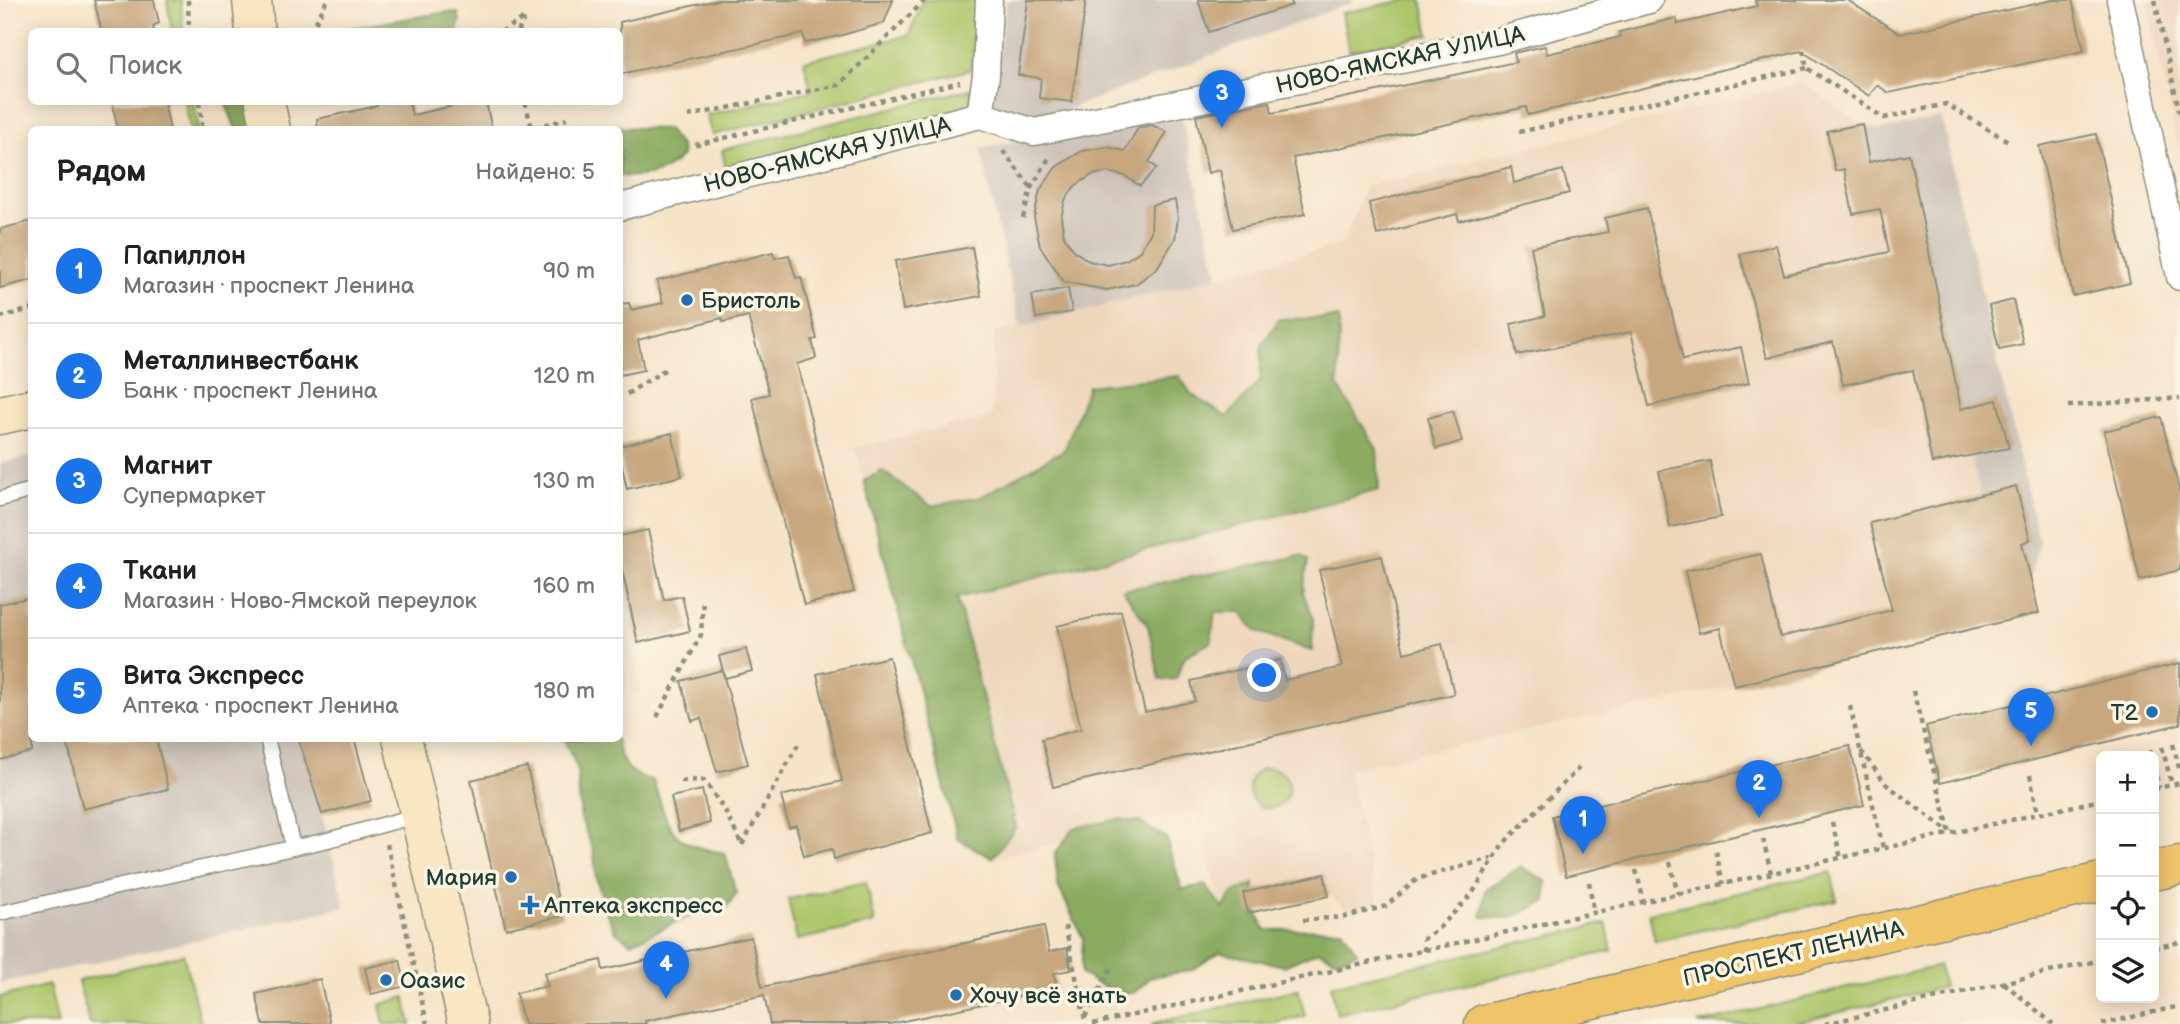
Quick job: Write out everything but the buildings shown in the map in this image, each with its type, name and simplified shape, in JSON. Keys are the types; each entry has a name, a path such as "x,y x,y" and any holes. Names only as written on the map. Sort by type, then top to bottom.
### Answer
{"main road":[{"path":"2159,870 2180,865"},
{"name":"ПРОСПЕКТ ЛЕНИНА","path":"1485,1024 2096,883"}],"street":[{"path":"253,0 255,28"},
{"path":"980,114 986,75 989,0"},
{"name":"НОВО-ЯМСКАЯ УЛИЦА","path":"623,206 980,114 1034,132 1498,41 1648,0"},
{"path":"2120,0 2180,277"},
{"path":"266,105 270,126"},
{"path":"0,415 28,409"},
{"path":"403,742 468,1024"}],"lane":[{"path":"0,499 28,491"},
{"path":"268,742 293,847"},
{"path":"0,913 293,847 418,815"}],"path":[{"path":"188,0 189,28"},
{"path":"313,28 327,0"},
{"path":"688,116 839,85 925,0"},
{"path":"2155,0 2180,114"},
{"path":"508,28 524,18 520,28"},
{"path":"1803,50 1807,68 1884,118 1945,104 2008,141"},
{"path":"1519,132 1807,68"},
{"path":"695,145 986,75"},
{"path":"199,105 202,126"},
{"path":"526,105 531,126"},
{"path":"542,126 567,119"},
{"path":"1023,218 1031,188 1047,160 1075,124"},
{"path":"0,317 28,310"},
{"path":"627,394 666,369"},
{"path":"2068,406 2180,397"},
{"path":"657,717 701,635 703,599"},
{"path":"1913,691 1950,833"},
{"path":"1850,706 1883,848"},
{"path":"681,780 704,780 725,811 742,845 800,741"},
{"path":"2173,744 2180,772"},
{"path":"2162,747 2172,785"},
{"path":"1860,750 1886,784 1950,833"},
{"path":"1424,951 1424,939 1439,928 1472,894 1503,844 1579,768"},
{"path":"2030,775 2038,814"},
{"path":"2159,788 2180,783"},
{"path":"1093,1024 2096,801"},
{"path":"1832,822 1841,858"},
{"path":"1763,839 1772,873"},
{"path":"1716,851 1723,884"},
{"path":"1303,920 1345,917 1386,906 1417,879 1493,858"},
{"path":"1670,862 1678,894"},
{"path":"1636,870 1644,902"},
{"path":"1589,882 1594,913"},
{"path":"404,915 427,1024"},
{"path":"1065,926 1086,1021"},
{"path":"2159,947 2180,942"},
{"path":"1825,1024 2096,961"},
{"path":"1086,1021 1112,964"},
{"path":"2003,982 2053,1024"},
{"path":"2102,1024 2180,1006"}],"shaded area":[{"path":"1007,0 1353,2 1039,120 991,110"},
{"path":"2147,0 2180,0 2180,156"},
{"path":"1802,83 1862,124 1835,171 1844,169 1880,209 1932,463 1971,456 1979,496 1887,592 1892,610 1726,651 1735,686 1348,769 1378,903 1347,910 1329,895 1264,912 1250,932 1227,939 1197,810 992,858 958,839 855,447 992,417 994,333 1343,244 1366,186"},
{"path":"1180,110 1218,277 1020,327 980,148"},
{"path":"1941,117 2039,543 2030,577 2039,613 1735,686 1726,650 1892,610 1887,592 1996,564 1971,456 1932,463 1880,209 1853,214 1844,170 1835,171 1827,131 1862,124 1880,130"},
{"path":"28,457 28,742 355,742 371,801 322,814 345,907 0,983 0,463"},
{"path":"623,621 641,693 623,697"}],"green space":[{"path":"167,0 181,0 183,28 172,28"},
{"path":"923,0 981,0 970,70 712,135 706,115 811,91 804,61 909,35"},
{"path":"1406,0 1422,0 1429,35 1349,51 1342,13"},
{"path":"448,12 458,13 460,21 458,28 350,28"},
{"path":"970,89 975,108 726,169 722,150"},
{"path":"186,105 195,105 198,126 189,126"},
{"path":"226,105 252,105 256,126 235,126"},
{"path":"623,128 667,129 681,147 682,156 668,168 654,174 623,176"},
{"path":"1339,318 1338,386 1377,449 1379,490 957,598 1016,827 992,858 958,839 864,481 882,471 931,506 981,497 1065,449 1088,386 1179,376 1191,394 1227,417 1260,381 1262,345 1279,319"},
{"path":"1301,556 1308,560 1303,592 1313,619 1312,651 1256,631 1241,612 1215,612 1211,642 1185,656 1176,679 1160,680 1148,626 1123,590"},
{"path":"565,742 617,742 627,767 653,781 668,823 674,832 692,845 725,853 736,894 725,909 692,915 631,943 615,931 596,877 594,852 581,819 577,768"},
{"path":"1269,768 1283,774 1289,788 1283,802 1269,808 1255,802 1249,788 1255,774"},
{"path":"1119,819 1139,822 1166,838 1182,889 1205,885 1223,908 1233,893 1254,884 1255,908 1265,930 1342,929 1357,952 1338,960 1318,951 1284,966 1220,952 1192,970 1151,977 1134,993 1115,993 1081,974 1083,938 1058,886 1055,854 1074,828"},
{"path":"1521,867 1546,881 1546,901 1511,918 1482,917 1485,889"},
{"path":"1831,872 1837,900 1655,941 1649,913"},
{"path":"866,882 875,923 797,940 788,899"},
{"path":"1606,923 1612,951 1337,1014 1331,985"},
{"path":"183,954 201,1024 90,1024 78,981"},
{"path":"1939,966 1944,987 1791,1024 1698,1024"},
{"path":"49,985 58,1024 0,1024 0,997"},
{"path":"1298,989 1305,1016 1273,1024 1151,1024"},
{"path":"405,997 411,1024 384,1024 380,1005"}],"place":[{"name":"Магнит","path":"1222,128"},
{"name":"Бристоль","path":"687,300"},
{"name":"T2","path":"2152,712"},
{"name":"Вита Экспресс","path":"2031,746"},
{"name":"Металлинвестбанк","path":"1759,818"},
{"name":"Папиллон","path":"1583,854"},
{"name":"Мария","path":"511,877"},
{"name":"Аптека экспресс","path":"530,905"},
{"name":"Оазис","path":"386,980"},
{"name":"Хочу всё знать","path":"956,995"},
{"name":"Ткани","path":"666,999"}]}
